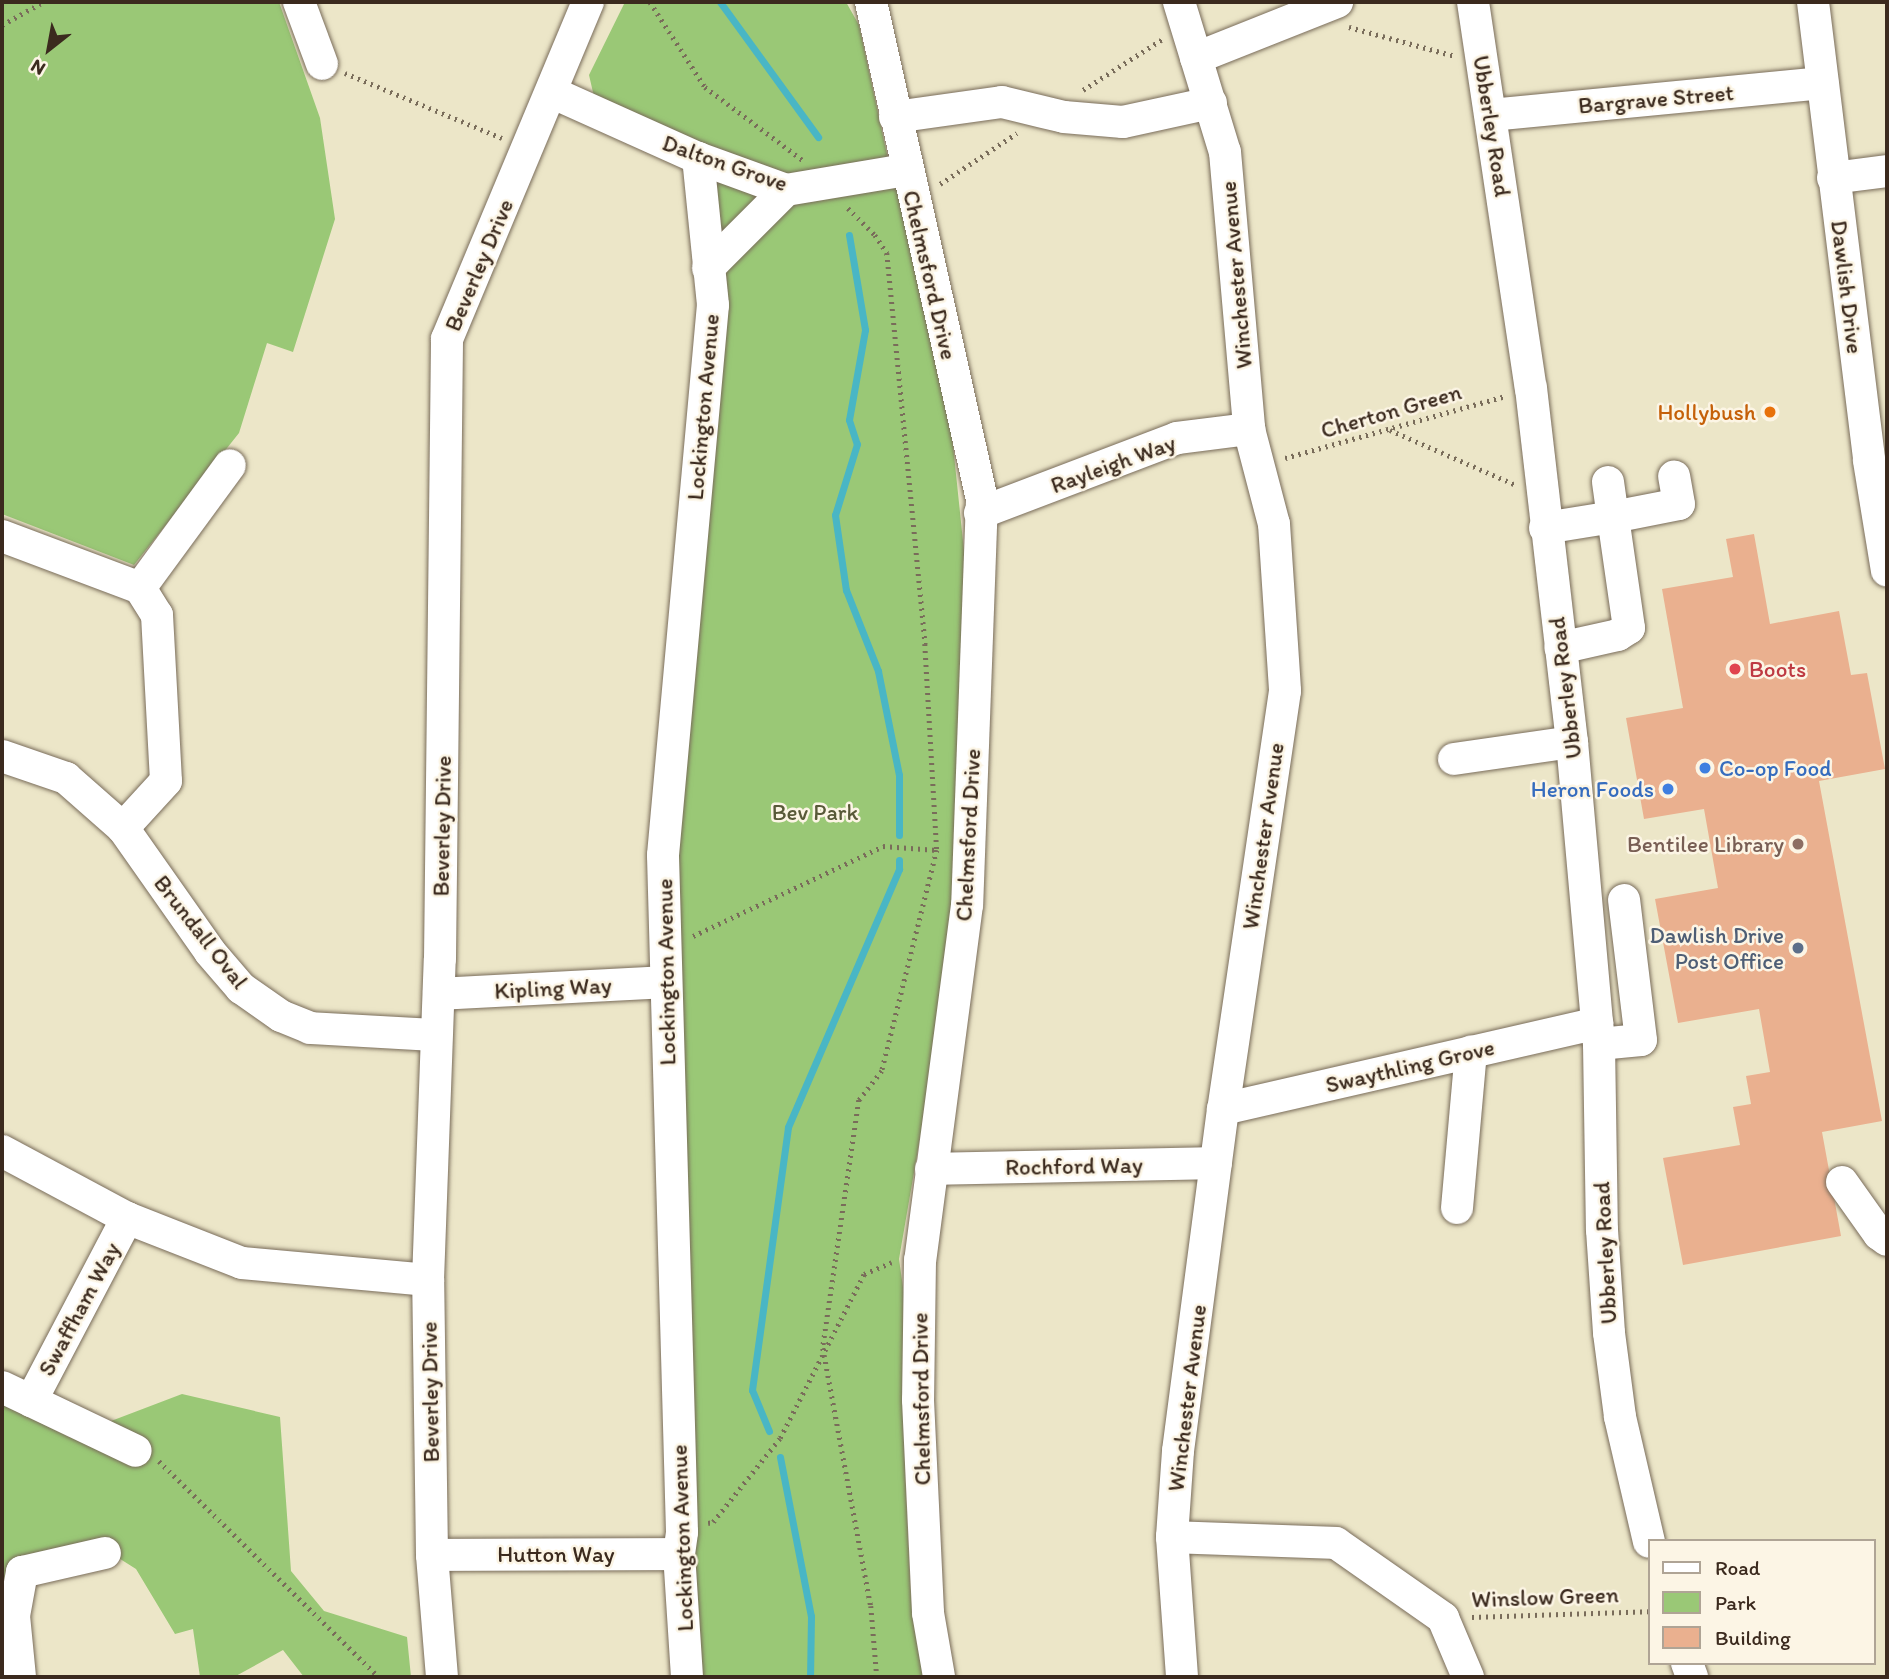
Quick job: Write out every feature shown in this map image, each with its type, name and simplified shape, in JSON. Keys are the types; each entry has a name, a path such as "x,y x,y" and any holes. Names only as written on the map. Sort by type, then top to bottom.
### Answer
{"street":[{"path":"299,2 322,64"},
{"name":"Beverley Drive","path":"442,1677 432,1555 428,1280 439,994 447,339 588,2"},
{"name":"Chelmsford Drive","path":"871,2 906,170 982,500 967,905 920,1260 918,1400 928,1613 939,1677"},
{"name":"Winchester Avenue","path":"1179,2 1225,152 1249,429 1260,462 1274,524 1284,691 1223,1109 1178,1451 1172,1537 1182,1677"},
{"path":"1196,58 1336,2"},
{"name":"Ubberley Road","path":"1473,2 1531,388 1541,496 1572,742 1598,1033 1602,1230 1609,1333 1620,1417 1648,1539"},
{"name":"Dawlish Drive","path":"1813,2 1869,461 1887,570"},
{"name":"Bargrave Street","path":"1491,115 1822,83"},
{"name":"Dalton Grove","path":"551,92 698,159 786,190 906,170"},
{"path":"895,117 1002,102 1065,117 1123,122 1211,103"},
{"name":"Lockington Avenue","path":"687,1677 663,855 713,305 698,159"},
{"path":"1833,178 1887,171"},
{"path":"708,268 786,190"},
{"name":"Rayleigh Way","path":"981,513 1177,438 1249,429"},
{"path":"140,587 230,465"},
{"path":"1545,528 1679,504 1674,476"},
{"path":"1560,648 1618,635 1629,628 1608,482"},
{"path":"2,536 140,587 157,615 166,781 123,828"},
{"path":"1454,759 1572,742"},
{"name":"Brundall Oval","path":"2,756 66,778 123,828 210,952 241,988 281,1016 310,1028 436,1035"},
{"name":"Swaythling Grove","path":"1223,1109 1471,1052 1598,1033 1641,1040 1624,900"},
{"name":"Kipling Way","path":"439,994 666,982"},
{"path":"1457,1208 1471,1052"},
{"path":"2,1151 127,1218 242,1262 428,1280"},
{"name":"Rochford Way","path":"931,1169 1216,1163"},
{"path":"1842,1182 1878,1244"},
{"name":"Swaffham Way","path":"31,1401 127,1218"},
{"path":"2,1387 136,1451"},
{"path":"1172,1537 1336,1543 1443,1618 1468,1677"},
{"name":"Hutton Way","path":"432,1555 681,1543"},
{"path":"20,1677 14,1616 22,1572 104,1553"}],"path":[{"path":"2,25 43,2"},
{"path":"650,2 705,87 801,157 875,235 887,253 925,644 937,850 882,1071 859,1100 824,1348 871,1606 877,1677"},
{"path":"1304,15 1483,64"},
{"path":"322,64 527,149"},
{"name":"Cherton Green","path":"1260,462 1308,454 1531,388"},
{"path":"1389,429 1541,496"},
{"path":"665,949 883,846 937,850 969,849"},
{"path":"681,1543 713,1522 780,1438 864,1274 899,1259 920,1260"},
{"path":"136,1451 160,1462 379,1677"},
{"name":"Winslow Green","path":"1443,1618 1647,1611"}],"green space":[{"path":"2,2 279,2 320,118 335,219 293,352 267,343 239,433 134,565 2,514"},
{"name":"Bev Park","path":"625,2 846,2 859,25 891,173 908,218 951,426 964,551 966,699 952,953 899,1259 908,1323 905,1468 911,1599 924,1677 697,1677 671,946 709,148 595,101 589,75"},
{"path":"182,1394 280,1417 291,1571 324,1611 407,1637 411,1677 304,1677 283,1650 234,1677 200,1677 193,1629 175,1634 136,1569 106,1550 18,1568 2,1588 2,1404 69,1437"}],"building":[{"path":"1754,534 1770,624 1839,611 1851,675 1867,673 1885,769 1819,781 1882,1121 1822,1132 1841,1236 1683,1265 1663,1158 1740,1145 1733,1107 1751,1104 1746,1076 1770,1072 1759,1009 1678,1023 1655,899 1718,888 1704,809 1644,819 1626,718 1683,708 1662,589 1733,577 1726,539"}],"waterway":[{"path":"720,2 818,137"},
{"path":"849,235 865,330 849,420 857,444 835,515 846,590 878,671 899,775 899,835"},
{"path":"769,1431 752,1390 788,1127 899,869 899,860"},
{"path":"780,1457 811,1616 810,1677"}],"place":[{"name":"Hollybush","path":"1770,412"},
{"name":"Boots","path":"1735,669"},
{"name":"Co-op Food","path":"1705,768"},
{"name":"Heron Foods","path":"1668,789"},
{"name":"Bentilee Library","path":"1798,844"},
{"name":"Dawlish Drive Post Office","path":"1798,948"}]}
